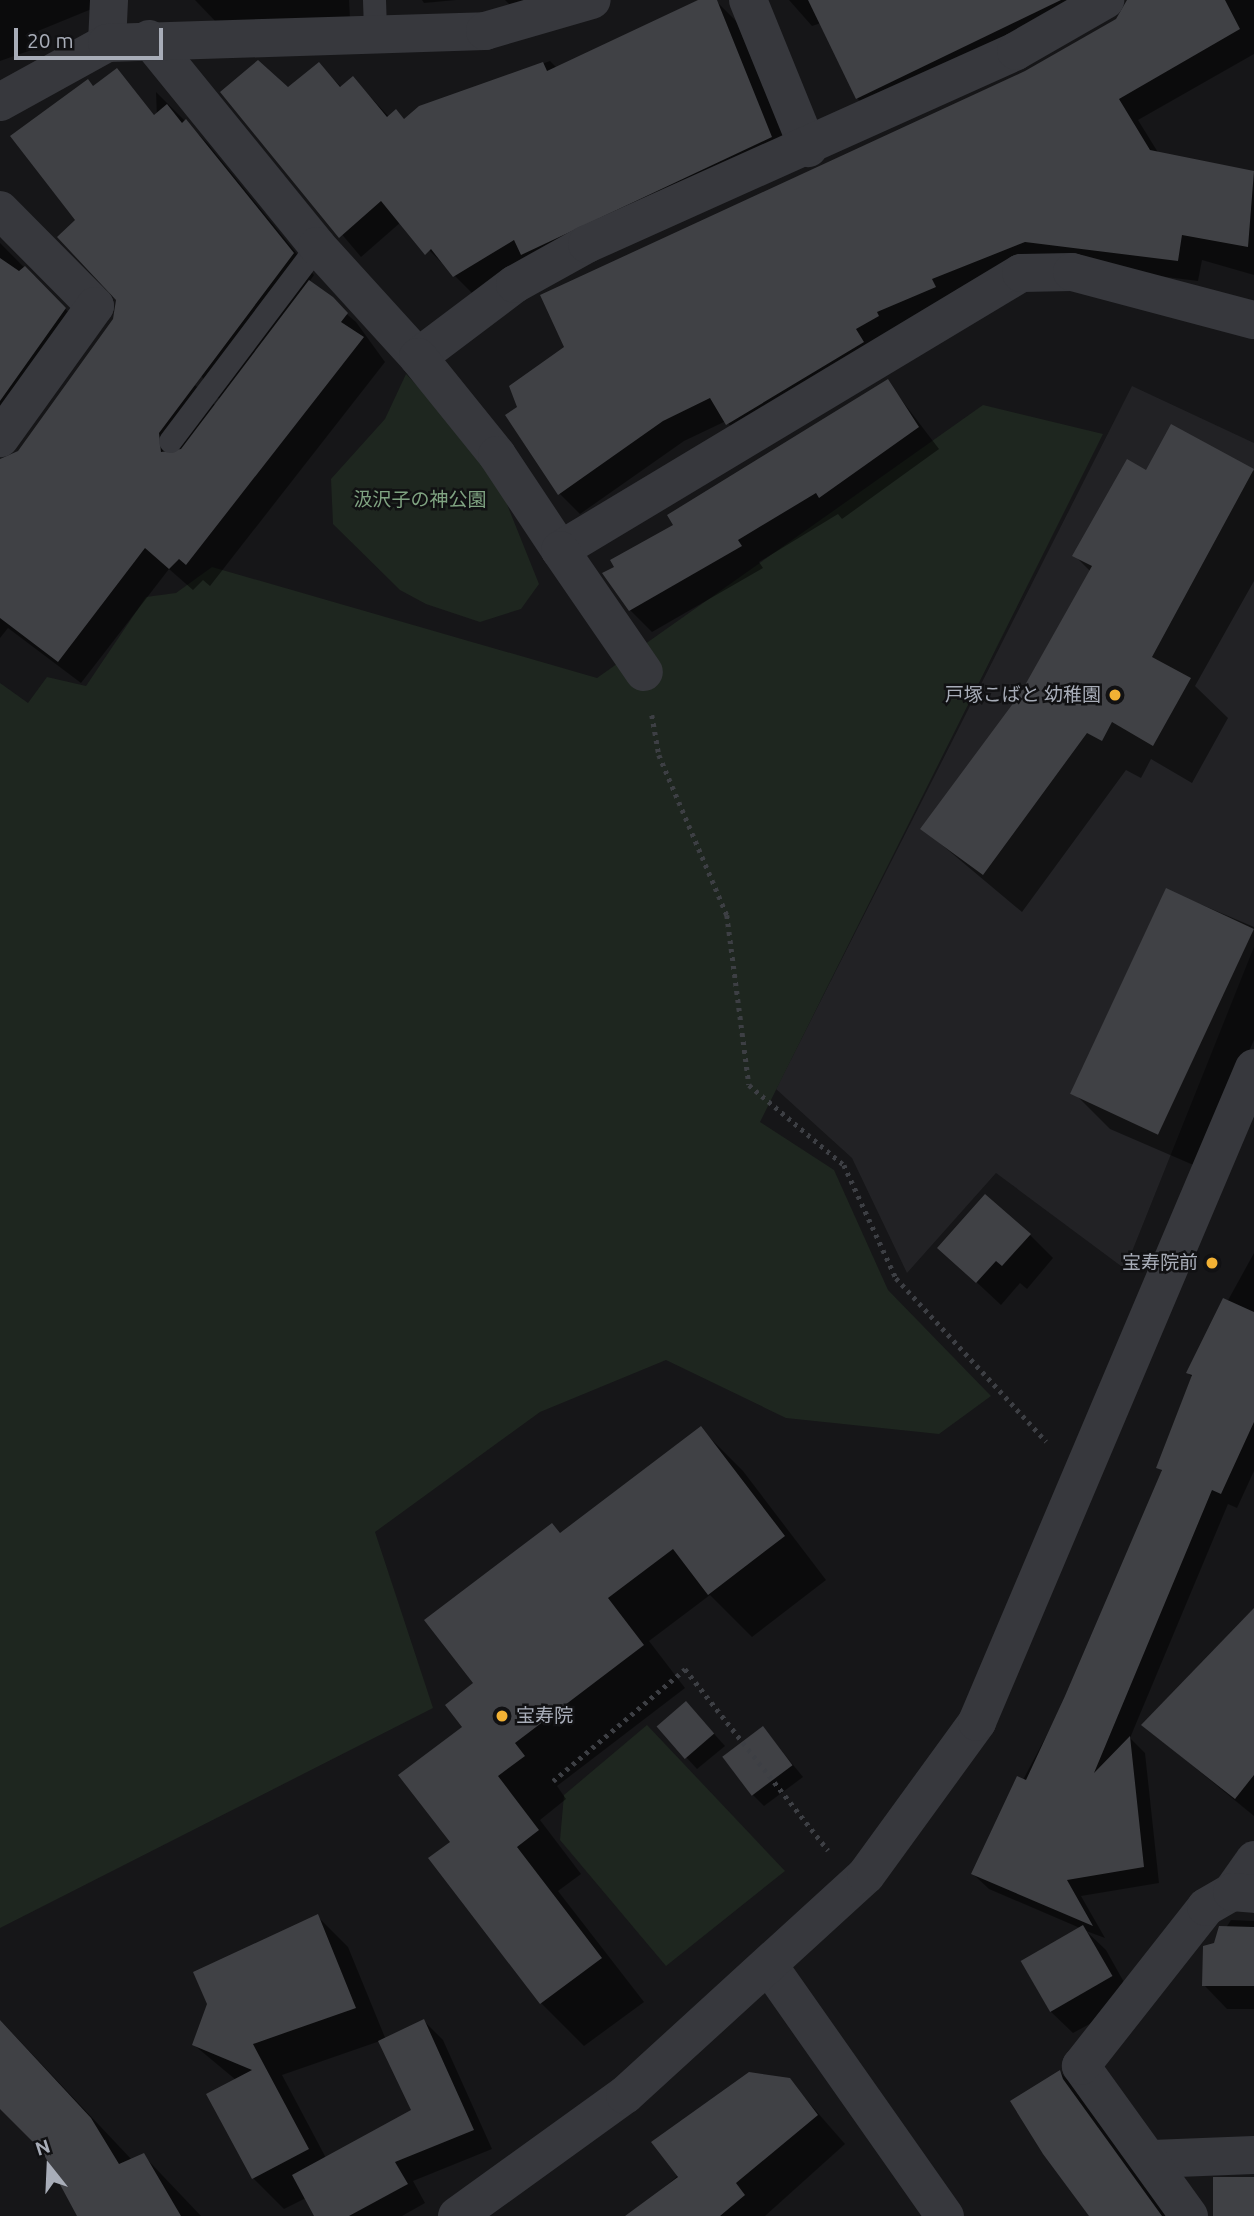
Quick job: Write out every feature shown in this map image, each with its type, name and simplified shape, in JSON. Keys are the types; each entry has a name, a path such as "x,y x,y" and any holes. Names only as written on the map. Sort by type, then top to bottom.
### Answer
{"street":[{"path":"107,43 109,0"},
{"path":"0,102 107,43 375,17 485,31 592,0"},
{"path":"748,0 808,148"},
{"path":"418,357 515,284 587,244 808,148 1016,51 1105,0"},
{"path":"149,39 317,246 418,357 498,455 644,672"},
{"path":"0,210 95,306 0,438"},
{"path":"560,550 1021,273 1072,272 1254,320"},
{"path":"457,2216 625,2095 855,1885 977,1722 1084,1479 1254,1069"},
{"path":"1189,2216 1152,2159 1081,2066 1190,1924 1243,1893 1254,1860"},
{"path":"769,1966 946,2216"},
{"path":"1152,2159 1254,2155"}],"lane":[{"path":"170,440 317,246"}],"path":[{"path":"644,672 659,755 727,915 749,1085 844,1165 896,1278 985,1380 1084,1479"},
{"path":"553,1782 685,1669 855,1885"}],"shaded area":[{"name":"戸塚こばと 幼稚園","path":"1132,386 1254,443 1254,947 1125,1269 996,1173 907,1273 852,1158 776,1089"}],"green space":[{"name":"汲沢子の神公園","path":"406,374 490,462 539,584 521,609 480,622 426,604 400,590 333,524 331,479 385,419"},
{"path":"983,405 1103,434 760,1122 834,1170 888,1290 991,1396 939,1434 786,1418 666,1360 540,1412 375,1532 433,1708 0,1928 0,683 28,703 47,677 86,686 146,597 176,593 212,567 597,678"},
{"path":"647,1725 785,1871 666,1966 560,1840 564,1795"}],"building":[{"path":"698,0 717,0 772,137 521,255 514,240 453,277 431,249 425,255 381,201 339,238 220,92 258,60 288,87 319,62 340,87 353,76 387,117 396,109 404,119 419,106 543,62 547,71"},
{"path":"808,0 1061,0 856,99"},
{"path":"1127,0 1225,0 1240,29 1119,99 1150,150 1254,171 1248,247 1182,235 1178,261 1025,242 932,279 936,287 877,312 879,316 856,329 864,342 726,425 710,398 663,421 558,495 505,415 517,407 509,386 564,347 540,295 1025,71 1116,19"},
{"path":"117,68 154,115 167,104 182,123 186,119 294,253 159,433 161,452 181,449 309,280 333,297 348,313 341,322 364,337 186,565 179,559 169,569 145,548 58,662 0,618 0,459 18,451 113,319 116,300 57,237 75,220 10,136 88,79 93,86"},
{"path":"0,258 19,271 25,266 66,308 0,401"},
{"path":"888,379 919,427 819,498 816,493 738,540 742,546 629,611 602,573 614,567 610,560 673,525 667,515"},
{"path":"1171,424 1254,469 1152,657 1191,678 1153,746 1112,722 1102,741 1087,733 983,875 920,829 1020,694 1092,566 1072,556 1127,459 1146,470"},
{"path":"1166,888 1254,929 1158,1135 1070,1094"},
{"path":"985,1194 1031,1234 1002,1266 996,1261 976,1283 937,1248"},
{"path":"1223,1298 1254,1312 1254,1422 1221,1494 1212,1490 1094,1773 1130,1736 1144,1867 1067,1880 1093,1926 971,1874 1017,1776 1026,1780 1065,1696 1162,1470 1156,1468 1192,1375 1186,1373"},
{"name":"宝寿院","path":"701,1426 785,1536 708,1595 673,1549 608,1598 644,1645 515,1743 525,1756 498,1776 539,1830 517,1847 602,1958 540,2004 428,1858 450,1842 398,1775 462,1727 445,1705 473,1683 424,1620 552,1523 560,1533"},
{"path":"1254,1608 1254,1775 1235,1799 1141,1725"},
{"path":"686,1701 714,1733 685,1759 657,1727"},
{"path":"763,1726 792,1765 752,1796 722,1757"},
{"path":"318,1914 356,2008 253,2044 309,2149 252,2179 206,2094 252,2070 192,2045 207,2004 193,1972"},
{"path":"1083,1925 1112,1976 1050,2012 1021,1961"},
{"path":"1219,1926 1254,1927 1254,1986 1202,1986 1203,1946 1214,1943"},
{"path":"424,2019 474,2130 395,2162 408,2184 349,2216 314,2216 292,2175 411,2110 378,2041"},
{"path":"0,2020 91,2118 119,2164 144,2153 181,2216 77,2216 42,2151 0,2109"},
{"path":"1060,2070 1063,2079 1162,2216 1089,2216 1043,2154 1010,2101"},
{"path":"749,2072 790,2078 818,2115 736,2183 745,2195 720,2216 625,2216 678,2177 651,2142"},
{"path":"1213,2177 1254,2177 1254,2216 1213,2216"}],"place":[{"name":"戸塚こばと 幼稚園","path":"1115,695"},
{"name":"宝寿院前","path":"1212,1263"},
{"name":"宝寿院","path":"502,1716"}]}
